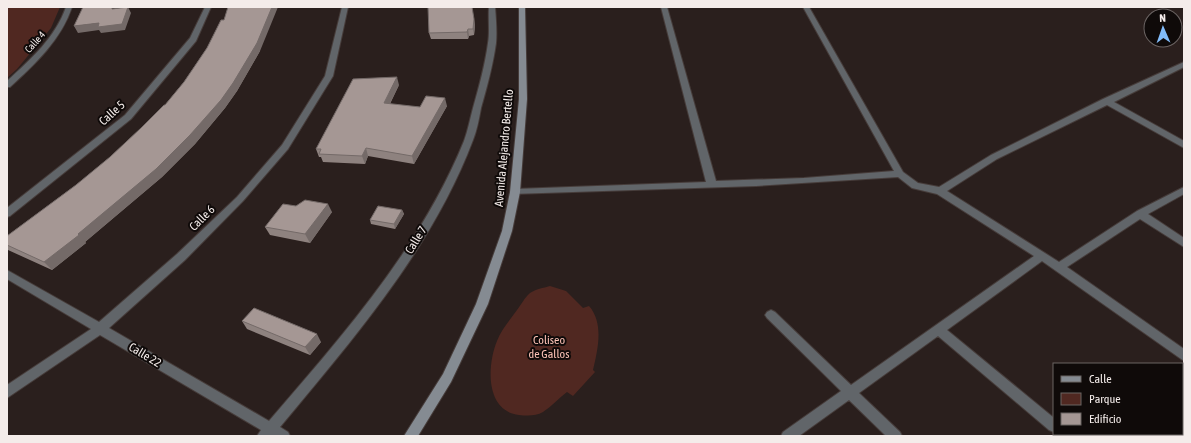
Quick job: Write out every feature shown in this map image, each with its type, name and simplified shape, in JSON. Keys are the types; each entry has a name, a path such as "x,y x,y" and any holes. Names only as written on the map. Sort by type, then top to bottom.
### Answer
{"main road":[{"name":"Avenida Alejandro Bertello","path":"411,436 447,378 482,304 507,231 515,192 523,99 522,7"}],"street":[{"name":"Calle 4","path":"7,85 26,67 56,34 71,7"},
{"name":"Calle 5","path":"7,214 128,117 193,39 208,7"},
{"name":"Calle 6","path":"7,392 101,328 181,257 240,199 285,147 329,76 346,7"},
{"name":"Calle 7","path":"268,432 329,359 386,286 421,233 448,187 469,140 484,82 492,42 492,7"},
{"path":"664,7 712,185"},
{"path":"806,7 900,174 915,186 940,191 1042,256 1184,356"},
{"path":"940,191 994,157 1184,64"},
{"path":"1106,101 1184,145"},
{"path":"515,192 586,188 833,180 900,174"},
{"path":"1059,267 1140,214 1184,190"},
{"path":"1140,214 1184,242"},
{"path":"788,436 1042,256"},
{"name":"Calle 22","path":"7,274 101,328 268,432 283,436"},
{"path":"771,315 895,436"},
{"path":"938,329 1053,425"}],"green space":[{"path":"7,7 60,7 51,28 17,69 7,78"},
{"name":"Coliseo de Gallos","path":"550,286 566,291 583,308 589,306 594,313 598,328 597,354 593,370 595,372 573,396 567,392 543,412 526,416 508,412 500,405 494,396 492,386 491,362 497,341 506,325 526,297 535,290"}],"building":[{"path":"83,7 112,7 112,9 128,7 122,24 98,27 99,23 74,26"},
{"path":"228,7 272,7 257,43 233,83 221,100 190,135 156,169 78,234 79,235 44,262 7,245 7,236 76,185 110,157 165,105 184,82 207,48 221,20 224,20"},
{"path":"428,7 472,7 474,19 473,29 468,29 467,32 429,33"},
{"path":"397,77 384,103 420,107 426,96 445,98 412,156 366,148 362,156 319,154 321,149 316,149 353,79"},
{"path":"305,200 328,204 305,234 265,227 283,204 296,206"},
{"path":"378,206 402,210 394,224 370,220"},
{"path":"254,308 317,334 305,347 242,321"}]}
